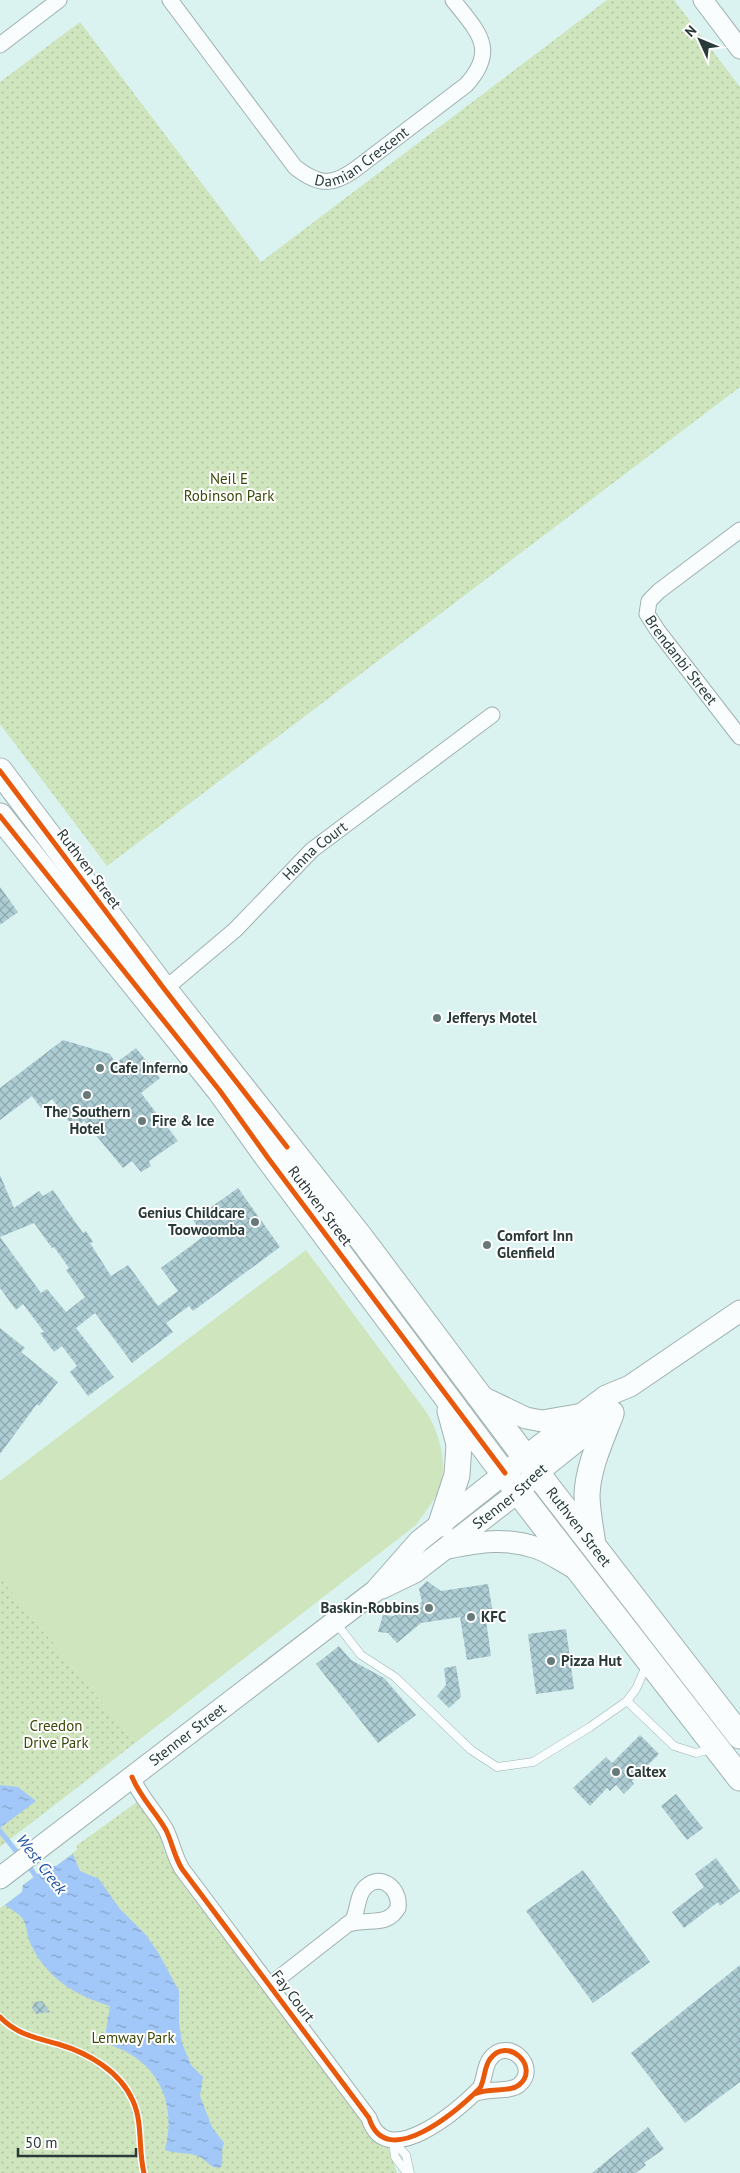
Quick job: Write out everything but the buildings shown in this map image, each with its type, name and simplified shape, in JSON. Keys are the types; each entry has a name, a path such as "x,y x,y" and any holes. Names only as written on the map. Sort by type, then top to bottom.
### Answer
{"highway":[{"name":"Ruthven Street","path":"0,771 157,995 220,1091 268,1158 580,1572 740,1778"},
{"name":"Ruthven Street","path":"0,816 157,995 361,1238 531,1465 740,1736"},
{"path":"441,1524 457,1475 459,1444 447,1397"},
{"path":"593,1545 587,1496 594,1456 611,1414"}],"main road":[{"name":"Stenner Street","path":"375,1591 415,1572 446,1548 582,1414 606,1396 630,1386 740,1311"},
{"name":"Stenner Street","path":"531,1465 611,1414 618,1408 630,1386"},
{"path":"480,1396 526,1418 542,1421 582,1414"},
{"name":"Stenner Street","path":"0,1878 375,1591 419,1541 441,1524 512,1482"},
{"path":"446,1548 506,1540 538,1548 580,1572"}],"street":[{"path":"0,45 59,0"},
{"name":"Damian Crescent","path":"170,0 295,167 319,181 329,182 343,178 358,168 466,84 477,72 482,60 483,47 477,30 453,0"},
{"path":"703,0 740,49"},
{"name":"Brendanbi Street","path":"740,530 659,591 649,601 647,614 740,737"},
{"name":"Hanna Court","path":"157,995 235,930 312,850 492,715"},
{"name":"Fay Court","path":"132,1777 144,1786 166,1816 174,1854 182,1869 369,2118 386,2126 393,2141"},
{"path":"270,1985 346,1925"},
{"path":"393,2141 412,2137 427,2130 474,2094"}],"lane":[{"path":"335,1622 361,1655 394,1677 471,1750 497,1768 533,1762 627,1701 636,1689 649,1660"},
{"path":"627,1701 674,1746 696,1753 717,1748"},
{"path":"393,2141 406,2155 409,2173"}],"green space":[{"name":"Neil E Robinson Park","path":"607,0 674,0 740,87 740,387 107,866 0,724 0,82 80,22 261,262"},
{"path":"306,1250 427,1413 436,1432 442,1454 443,1465 440,1486 436,1496 416,1525 135,1743 0,1578 0,1481"},
{"name":"Creedon Drive Park","path":"0,1578 135,1743 0,1847"},
{"name":"Lemway Park","path":"137,1802 157,1826 165,1853 178,1878 367,2128 388,2147 397,2173 0,2173 0,1908 22,1892 23,1885 49,1866 56,1866 78,1849 76,1846"}],"water":[{"path":"0,1785 18,1787 36,1801 0,1828"},
{"path":"73,1854 80,1871 99,1879 120,1909 146,1935 159,1954 179,1991 179,2023 182,2043 191,2065 203,2077 200,2096 212,2127 224,2143 221,2167 212,2166 195,2155 165,2150 168,2114 165,2097 149,2070 137,2058 104,2043 110,2006 74,1991 54,1976 45,1967 31,1945 23,1919 5,1905 22,1892 23,1885 49,1866 56,1866"}],"waterway":[{"name":"West Creek","path":"0,1831 20,1856"},
{"name":"West Creek","path":"27,1864 38,1879"}],"cycle path":[{"path":"0,771 165,990 287,1147"},
{"path":"0,816 220,1091 268,1158 505,1473"},
{"path":"132,1777 139,1791 166,1830 182,1869 369,2118 378,2133 390,2140 406,2138 423,2132 456,2110 480,2088 488,2062 497,2052 505,2050 519,2056 526,2070 525,2078 519,2085 510,2089 474,2094"},
{"path":"0,2017 13,2028 81,2052 102,2065 120,2081 127,2090 136,2109 144,2173"}],"place":[{"name":"Jefferys Motel","path":"437,1018"},
{"name":"Cafe Inferno","path":"100,1068"},
{"name":"The Southern Hotel","path":"87,1095"},
{"name":"Fire & Ice","path":"142,1121"},
{"name":"Genius Childcare Toowoomba","path":"255,1222"},
{"name":"Comfort Inn Glenfield","path":"487,1245"},
{"name":"Baskin-Robbins","path":"429,1608"},
{"name":"KFC","path":"471,1617"},
{"name":"Pizza Hut","path":"551,1661"},
{"name":"Caltex","path":"616,1772"}]}
